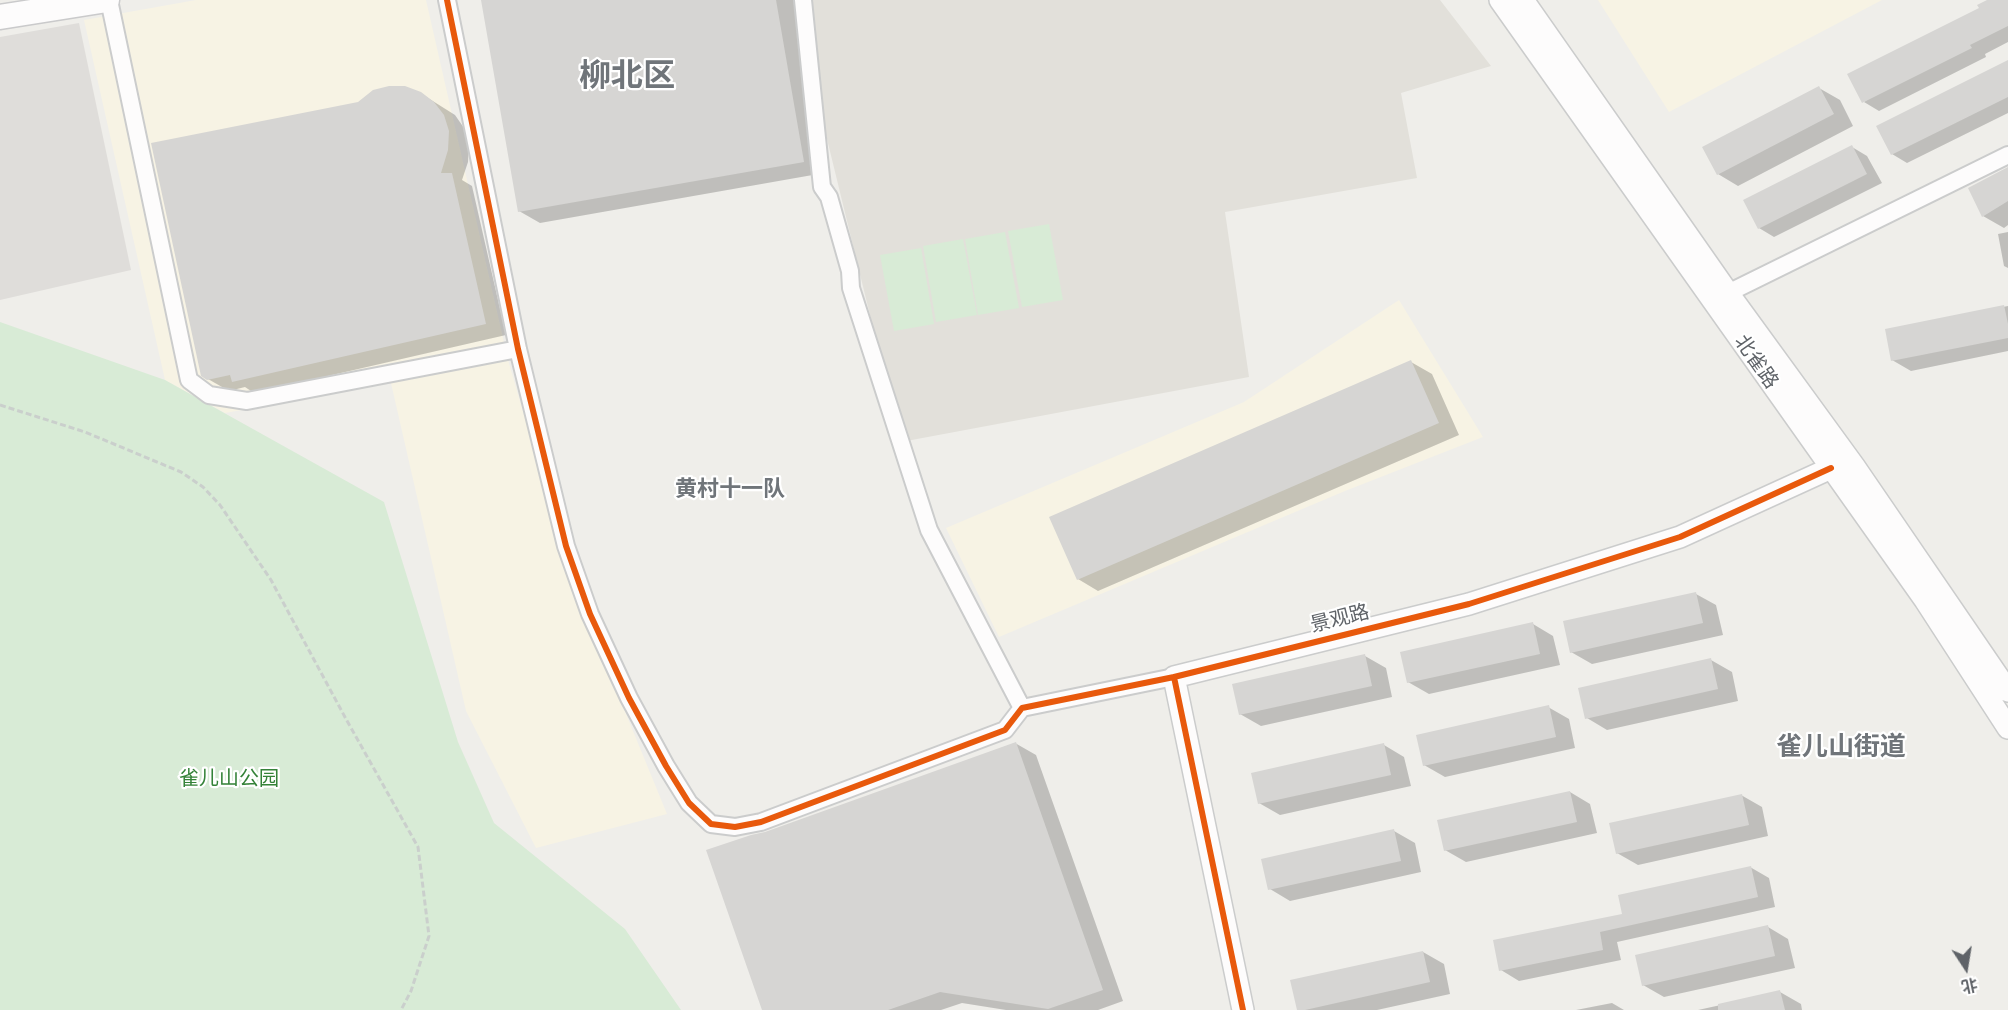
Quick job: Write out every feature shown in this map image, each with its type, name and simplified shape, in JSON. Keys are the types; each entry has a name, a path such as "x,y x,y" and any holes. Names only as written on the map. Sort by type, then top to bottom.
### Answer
{"main road":[{"path":"0,17 108,0"}],"street":[{"path":"108,0 189,380 209,394 247,401 518,349"},
{"path":"447,0 518,349 566,546 590,614 629,698 689,804 711,824 735,827 761,822 1005,730 1022,708 1174,677 1243,1010"},
{"path":"803,0 822,187 829,197 850,271 851,288 929,530 1022,708"},
{"name":"北雀路","path":"1500,0 1925,600 2008,728"},
{"name":"北雀路","path":"1523,0 1728,293 1854,466 2008,691"},
{"path":"1728,293 2008,154"},
{"name":"景观路","path":"1174,677 1469,604 1680,537 1831,468"}],"path":[{"path":"0,405 85,432 181,472 203,487 220,505 271,580 418,847 429,936 411,991 401,1010"}],"shaded area":[{"path":"196,0 426,0 508,360 574,587 667,814 536,848 466,711 391,383 225,413 165,380 84,20"},
{"path":"808,0 1440,0 1491,66 1401,93 1417,178 1225,212 1249,377 901,442 816,94"},
{"path":"1598,0 1882,0 1669,112"},
{"path":"79,23 131,270 0,300 0,37"},
{"path":"1399,300 1483,437 1345,491 999,637 946,528 1244,402"}],"green space":[{"path":"1049,224 1063,300 1022,307 1008,231"},
{"path":"1005,232 1019,308 978,315 965,239"},
{"path":"963,239 977,315 936,322 923,246"},
{"path":"921,248 934,324 894,331 880,255"},
{"name":"雀儿山公园","path":"0,322 165,380 384,502 458,742 494,823 625,929 681,1010 0,1010"}],"building":[{"path":"481,0 776,0 804,162 518,212"},
{"path":"1987,0 2008,0 2008,26 1970,45 1972,48 1862,103 1847,74 1979,8 1977,5"},
{"path":"2008,60 2008,97 1891,155 1876,126"},
{"path":"389,86 405,86 421,92 434,102 444,115 449,131 448,150 441,173 452,173 486,324 232,382 230,375 207,380 201,376 151,143 358,102 373,90"},
{"path":"1819,86 1834,114 1717,175 1702,147"},
{"path":"1852,145 1867,174 1758,229 1743,200"},
{"path":"2008,167 2008,201 1982,217 1968,188"},
{"path":"2004,305 2008,338 1891,361 1885,329"},
{"path":"1411,360 1439,423 1077,580 1049,517"},
{"path":"1696,592 1703,623 1570,653 1563,621"},
{"path":"1533,622 1540,654 1407,683 1400,652"},
{"path":"1365,654 1372,686 1239,715 1232,684"},
{"path":"1711,658 1718,689 1585,719 1578,688"},
{"path":"1549,705 1556,737 1423,766 1416,735"},
{"path":"1016,742 1103,990 1048,1009 940,992 888,1010 762,1010 706,850 765,832"},
{"path":"1384,743 1391,775 1258,804 1251,773"},
{"path":"1570,791 1577,822 1444,851 1437,820"},
{"path":"1742,794 1749,825 1616,854 1609,823"},
{"path":"1394,829 1401,861 1268,890 1261,859"},
{"path":"1751,866 1758,897 1600,932 1603,950 1499,971 1493,940 1622,914 1618,895"},
{"path":"1768,925 1775,956 1642,986 1635,955"},
{"path":"1423,951 1430,982 1297,1010 1290,980"},
{"path":"1780,990 1785,1010 1718,1010 1718,1004"}],"cycle path":[{"path":"447,0 518,349 566,546 590,614 629,698 689,803 711,824 735,827 761,822 1005,730 1022,708 1174,677"},
{"path":"1243,1010 1174,677 1469,604 1680,537 1831,468"}],"district":[{"name":"柳北区","path":"627,77"},
{"name":"黄村十一队","path":"730,490"},
{"name":"雀儿山街道","path":"1841,747"}]}
